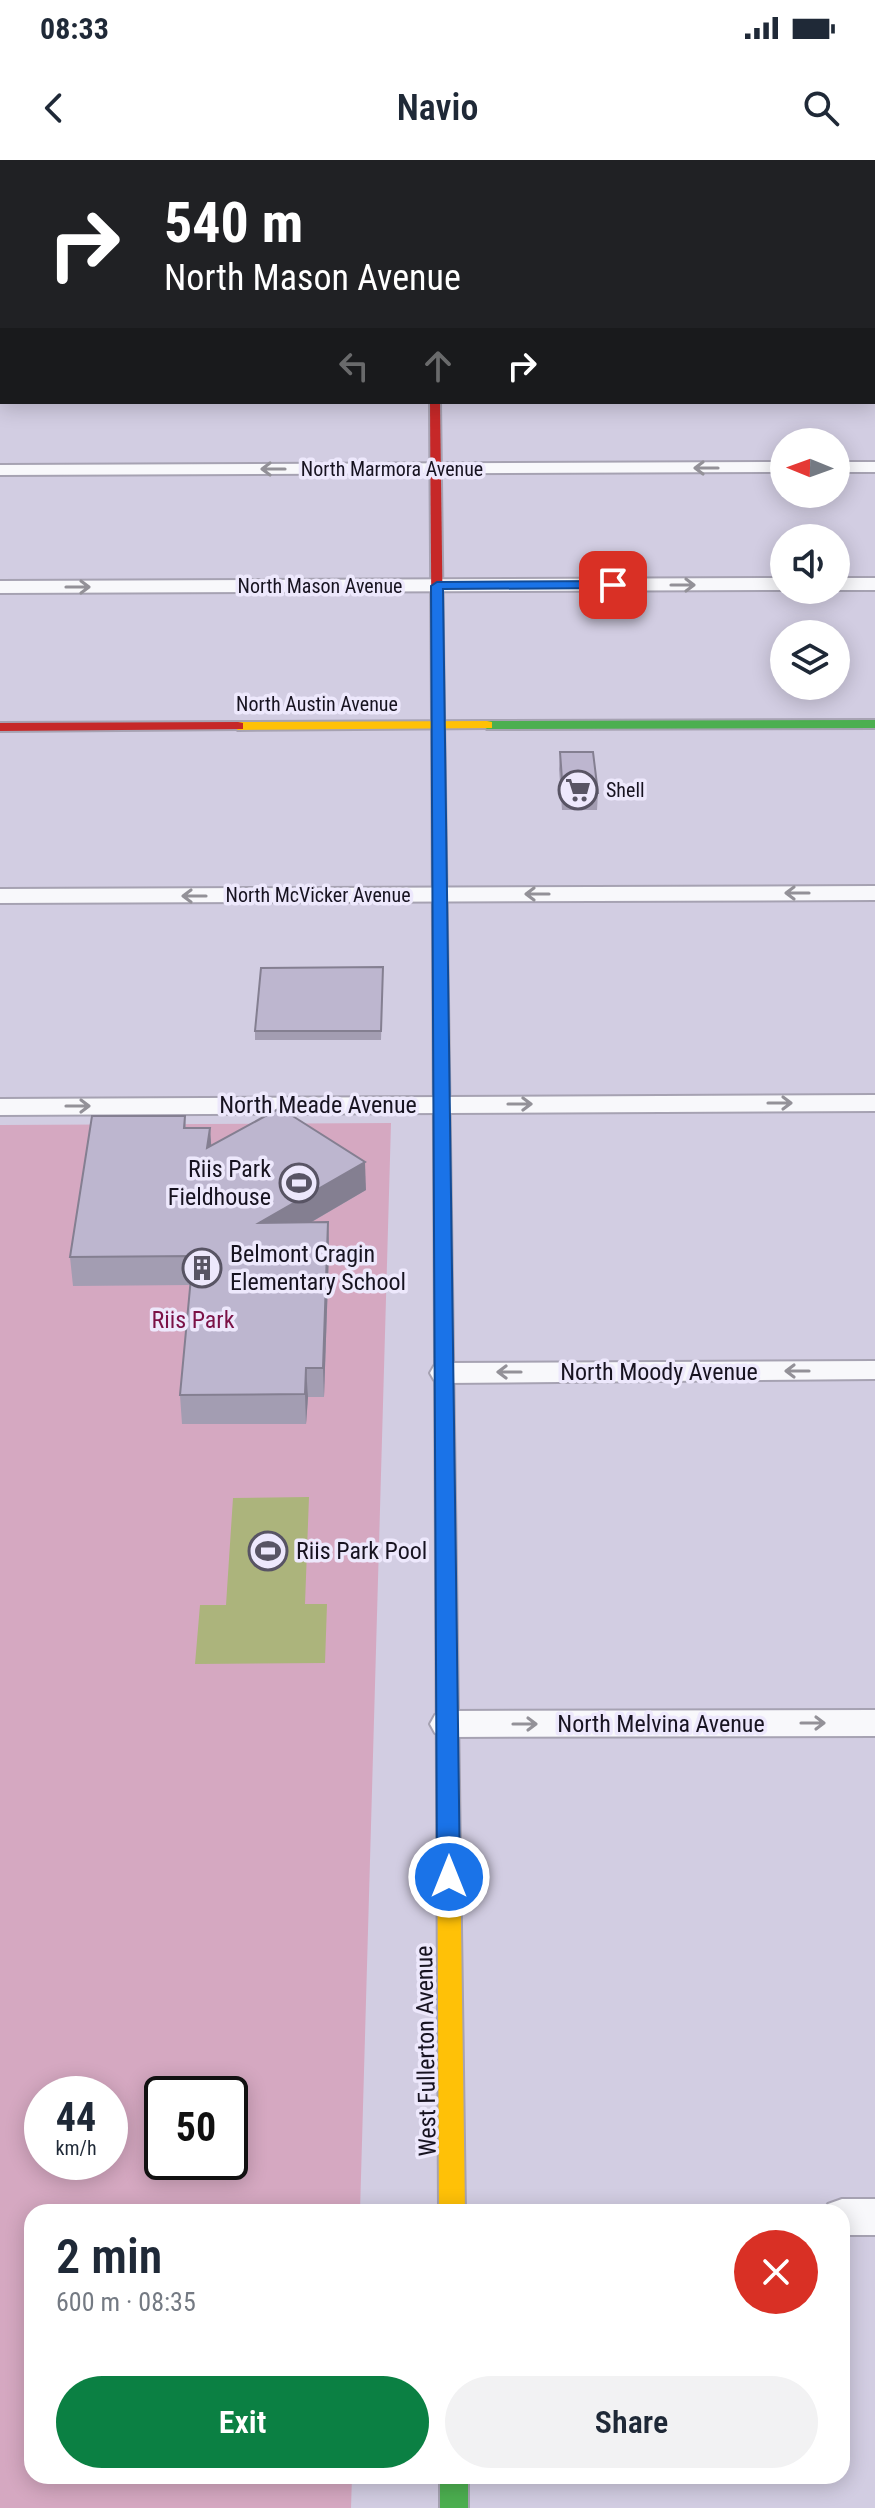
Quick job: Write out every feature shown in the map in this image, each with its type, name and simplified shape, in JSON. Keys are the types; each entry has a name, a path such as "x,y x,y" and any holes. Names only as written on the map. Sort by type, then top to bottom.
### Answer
{"main road":[{"name":"West Fullerton Avenue","path":"435,404 452,2204"},
{"name":"North Austin Avenue","path":"0,727 875,724"},
{"path":"454,2484 454,2508"}],"street":[{"name":"North Marmora Avenue","path":"0,470 770,467"},
{"path":"850,467 875,467"},
{"name":"North Mason Avenue","path":"0,587 770,584"},
{"path":"850,584 875,584"},
{"name":"North McVicker Avenue","path":"0,896 875,893"},
{"name":"North Meade Avenue","path":"0,1107 875,1103"},
{"name":"North Moody Avenue","path":"444,1373 875,1370"},
{"name":"North Melvina Avenue","path":"447,1724 875,1723"},
{"path":"850,2217 875,2217"}],"green space":[{"name":"Riis Park","path":"391,1123 360,2204 24,2204 24,2484 352,2484 351,2508 0,2508 0,1125"}],"shaded area":[{"name":"Riis Park Pool","path":"309,1497 305,1604 327,1604 325,1663 195,1664 200,1605 226,1605 233,1498"}],"building":[{"path":"560,752 593,752 598,793 563,793"},
{"path":"383,967 381,1031 255,1031 261,968"},
{"name":"Belmont Cragin Elementary School","path":"280,1108 365,1162 259,1223 328,1222 323,1368 306,1368 305,1394 180,1395 193,1256 70,1257 92,1116 185,1116 184,1128 210,1128 207,1148"}],"traffic: fast":[{"path":"438,713 448,1783"},
{"path":"487,725 875,724"},
{"path":"454,2484 454,2508"}],"traffic: slow":[{"path":"238,726 487,725"},
{"path":"448,1783 452,2204"}],"traffic: jam":[{"path":"435,404 438,713"},
{"path":"0,727 238,726"}],"place":[{"name":"Shell","path":"578,790"},
{"name":"Riis Park Fieldhouse","path":"299,1183"},
{"name":"Belmont Cragin Elementary School","path":"202,1268"},
{"name":"Riis Park Pool","path":"268,1551"}],"route":[{"path":"449,1877 437,586 613,585"}]}
